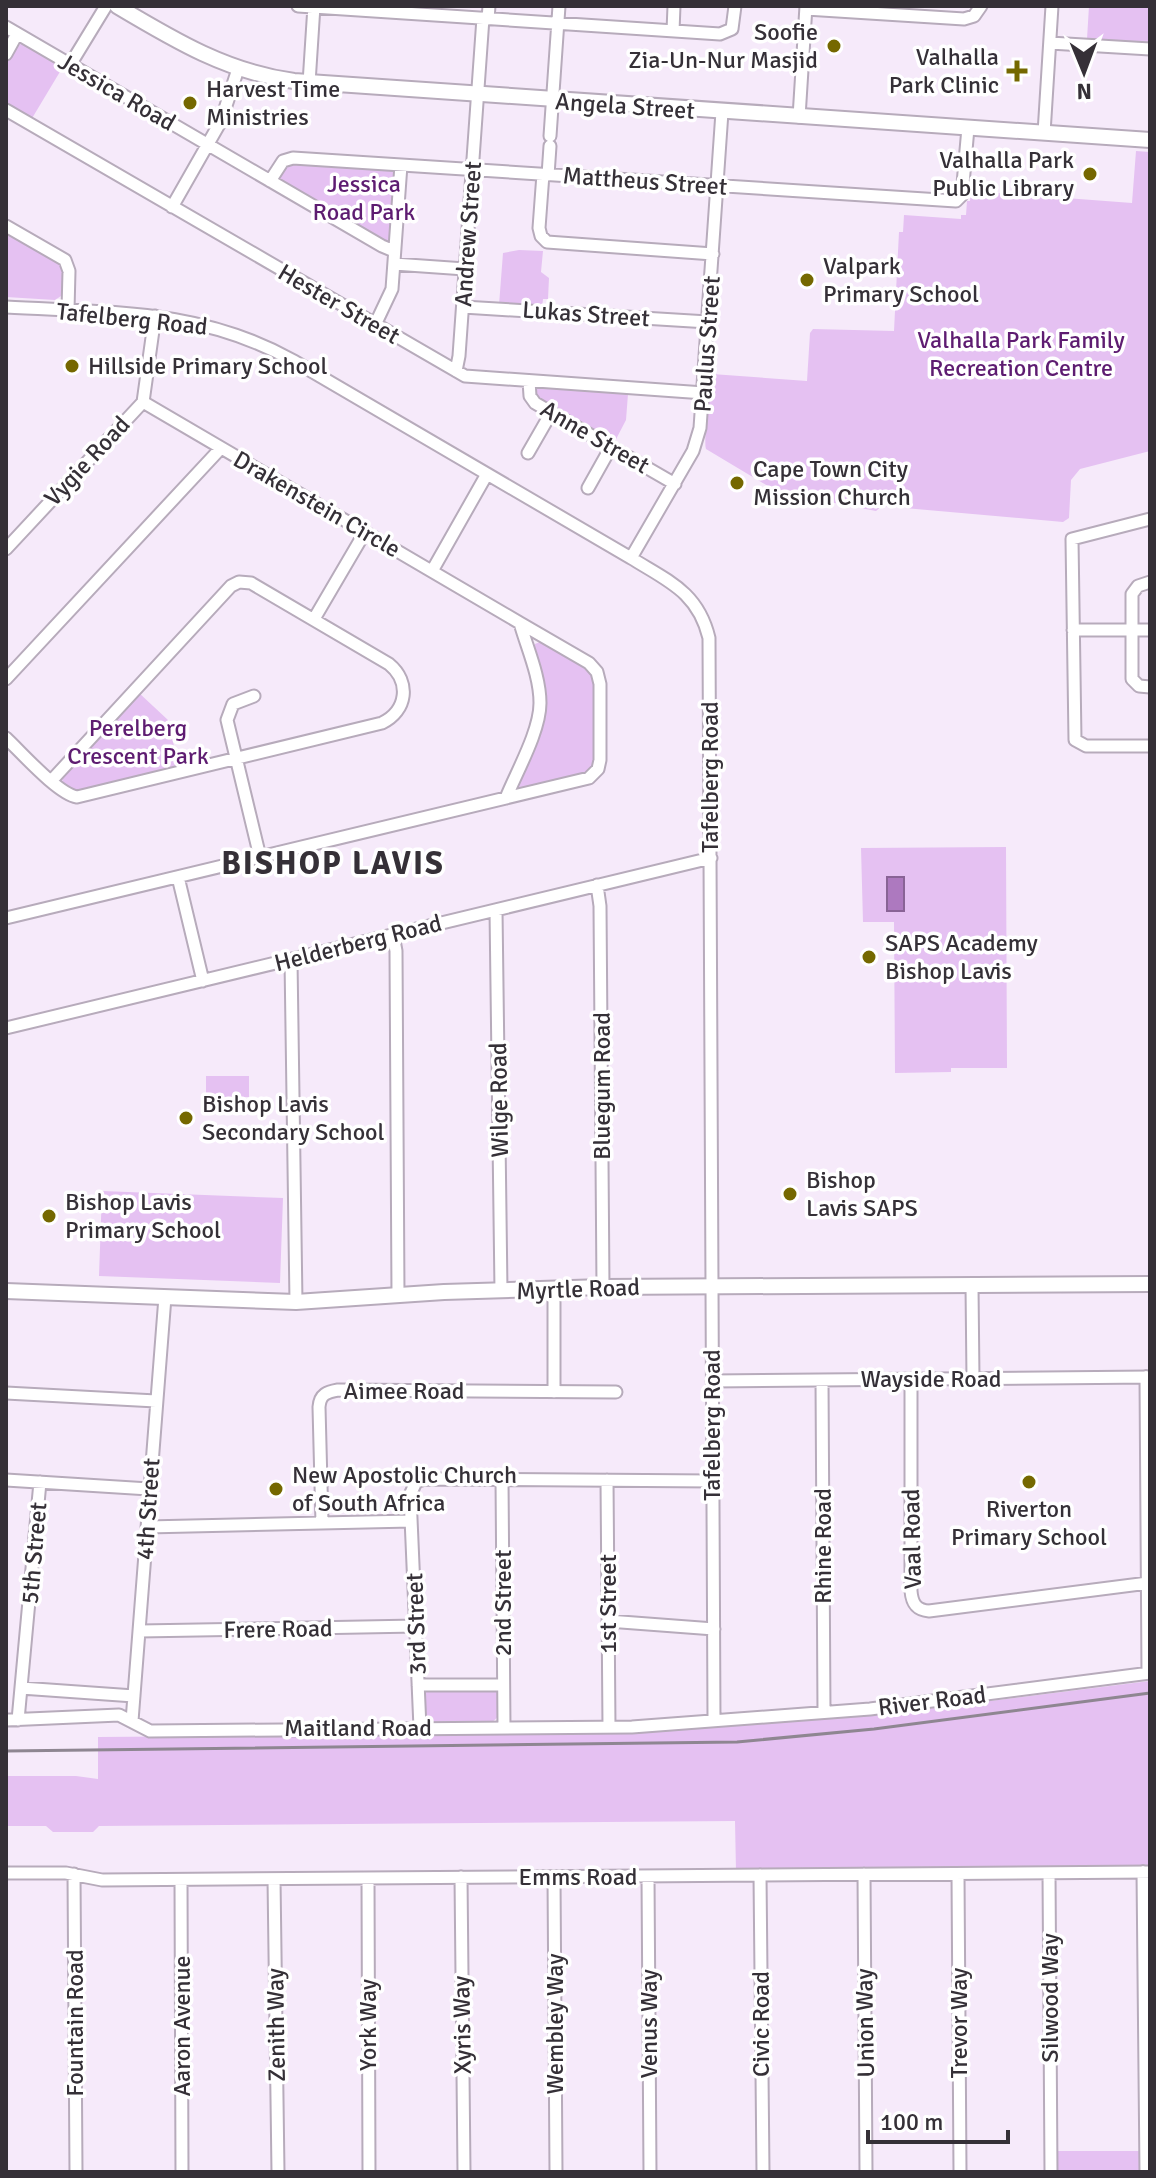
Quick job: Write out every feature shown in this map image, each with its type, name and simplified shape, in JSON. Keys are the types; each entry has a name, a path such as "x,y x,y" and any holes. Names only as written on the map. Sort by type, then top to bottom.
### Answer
{"street":[{"path":"70,65 106,6"},
{"name":"Angela Street","path":"117,6 189,49 238,69 276,79 477,96 1150,140"},
{"path":"298,6 487,14 558,23 720,34 730,31 735,6"},
{"path":"309,83 314,6"},
{"path":"559,6 550,141 539,233 547,242 713,254"},
{"path":"673,31 674,6"},
{"path":"799,117 806,7 964,19 974,16 981,6"},
{"path":"1044,133 1052,6"},
{"name":"Andrew Street","path":"456,371 477,96 487,14"},
{"name":"Jessica Road","path":"6,27 394,251"},
{"path":"6,54 17,34"},
{"path":"1050,43 1150,49"},
{"path":"172,207 224,114 238,69"},
{"name":"Hester Street","path":"6,110 471,378 704,393"},
{"name":"Paulus Street","path":"631,558 698,439 704,393 722,112"},
{"name":"Mattheus Street","path":"270,181 283,161 293,158 956,201 962,195 968,128"},
{"path":"375,325 391,294 401,165"},
{"path":"6,226 65,260 69,271 68,310"},
{"path":"394,264 465,269"},
{"name":"Tafelberg Road","path":"6,307 155,316 205,324 262,344 686,592 706,625 709,638 711,858 714,1720"},
{"name":"Lukas Street","path":"463,307 708,322"},
{"name":"Vygie Road","path":"6,549 143,402 155,316"},
{"name":"Anne Street","path":"529,381 531,399 675,484"},
{"path":"143,402 221,448"},
{"path":"528,453 551,413"},
{"path":"588,488 611,447"},
{"name":"Drakenstein Circle","path":"6,679 221,448 589,663 597,672 600,684 600,760 598,769 589,778 6,918"},
{"path":"432,571 487,474"},
{"path":"1150,519 1072,539 1075,740 1086,746 1150,746"},
{"path":"314,619 365,532"},
{"path":"1150,582 1138,586 1132,594 1133,682 1150,687"},
{"path":"6,738 66,793 77,797 382,723 398,711 404,691 402,678 394,668 251,583 235,584 52,780"},
{"path":"506,798 537,724 540,709 539,689 520,623"},
{"path":"1073,630 1150,630"},
{"path":"254,696 233,704 227,715 260,857"},
{"name":"Helderberg Road","path":"6,1028 711,858"},
{"path":"178,877 203,981"},
{"name":"Bluegum Road","path":"597,885 600,906 603,1287"},
{"name":"Wilge Road","path":"496,910 501,1291"},
{"path":"393,935 396,951 398,1295"},
{"path":"291,960 296,1302"},
{"name":"Myrtle Road","path":"6,1291 296,1302 603,1287 1150,1284"},
{"path":"972,1286 973,1379"},
{"path":"554,1289 554,1392"},
{"name":"4th Street","path":"132,1721 165,1297"},
{"path":"1148,1377 1149,1673"},
{"name":"Wayside Road","path":"712,1381 1148,1377"},
{"name":"Vaal Road","path":"911,1379 911,1591 917,1608 929,1611 1148,1583"},
{"name":"Rhine Road","path":"822,1380 824,1712"},
{"name":"Aimee Road","path":"322,1523 319,1407 322,1396 329,1392 616,1392"},
{"path":"6,1393 156,1401"},
{"name":"2nd Street","path":"502,1479 504,1727"},
{"path":"6,1480 149,1489"},
{"name":"3rd Street","path":"420,1728 410,1491 413,1485 420,1480 713,1481"},
{"name":"1st Street","path":"607,1480 609,1727"},
{"name":"5th Street","path":"12,1720 21,1688 40,1482"},
{"path":"147,1527 411,1521"},
{"path":"608,1621 714,1629"},
{"name":"Frere Road","path":"140,1631 416,1626"},
{"name":"River Road","path":"714,1720 824,1712 1149,1673"},
{"path":"418,1685 503,1685"},
{"path":"21,1688 134,1696"},
{"name":"Maitland Road","path":"12,1720 119,1715 150,1731 609,1727 714,1720"},
{"path":"1146,2172 1147,1872"},
{"name":"Emms Road","path":"6,1873 74,1874 102,1880 181,1880 1147,1872"},
{"name":"Silwood Way","path":"1049,1873 1051,2172"},
{"name":"Fountain Road","path":"74,1874 76,2172"},
{"name":"Union Way","path":"864,1874 866,2172"},
{"name":"Trevor Way","path":"958,1874 960,2172"},
{"name":"Civic Road","path":"760,1875 763,2172"},
{"name":"Venus Way","path":"648,1876 650,2172"},
{"name":"Xyris Way","path":"461,1877 464,2172"},
{"name":"Wembley Way","path":"554,1877 556,2172"},
{"name":"York Way","path":"368,1878 369,2172"},
{"name":"Zenith Way","path":"274,1879 278,2172"},
{"name":"Aaron Avenue","path":"181,1880 182,2172"}],"green space":[{"path":"1089,6 1150,6 1150,43 1087,39"},
{"path":"23,43 64,65 31,120 6,105 8,62 11,54"},
{"name":"Valhalla Park Family Recreation Centre","path":"1136,151 1150,152 1150,451 1080,469 1071,480 1069,518 1063,522 882,506 876,511 778,492 706,449 712,374 807,381 810,333 813,329 894,331 899,232 903,232 904,215 961,219 961,215 966,215 971,191 1132,203"},
{"name":"Jessica Road Park","path":"288,162 391,169 396,176 389,240 384,242 280,182 279,176"},
{"path":"6,231 62,263 65,268 64,294 55,300 6,297"},
{"path":"543,251 541,272 549,278 548,299 543,299 542,308 499,305 503,253"},
{"path":"535,389 628,394 626,420 613,445 534,397"},
{"path":"542,641 588,668 595,680 596,762 588,773 519,789 517,786 540,728 533,649 535,644"},
{"name":"Perelberg Crescent Park","path":"138,692 168,720 179,768 76,794 62,784 63,775"},
{"path":"1006,847 1007,1068 951,1068 951,1072 895,1073 894,922 863,922 861,848"},
{"path":"206,1076 249,1076 249,1097 206,1097"},
{"path":"102,1191 283,1198 280,1283 99,1276"},
{"path":"1150,1681 1150,1868 736,1871 735,1821 99,1826 93,1832 53,1832 46,1826 6,1826 6,1776 98,1779 98,1737 610,1733 878,1715"},
{"path":"424,1688 498,1689 498,1717 491,1723 432,1723 423,1715"},
{"path":"1057,2151 1140,2151 1140,2172 1057,2172"}],"shaded area":[{"path":"887,877 904,877 904,911 887,911"}],"railway":[{"path":"6,1751 737,1742 874,1729 1150,1693"}],"place":[{"name":"Soofie Zia-Un-Nur Masjid","path":"834,46"},
{"name":"Valhalla Park Clinic","path":"1017,71"},
{"name":"Harvest Time Ministries","path":"190,103"},
{"name":"Valhalla Park Public Library","path":"1090,174"},
{"name":"Valpark Primary School","path":"807,280"},
{"name":"Hillside Primary School","path":"72,366"},
{"name":"Cape Town City Mission Church","path":"737,483"},
{"name":"SAPS Academy Bishop Lavis","path":"869,957"},
{"name":"Bishop Lavis Secondary School","path":"186,1118"},
{"name":"Bishop Lavis SAPS","path":"790,1194"},
{"name":"Bishop Lavis Primary School","path":"49,1216"},
{"name":"Riverton Primary School","path":"1029,1482"},
{"name":"New Apostolic Church of South Africa","path":"276,1489"}],"district":[{"name":"BISHOP LAVIS","path":"333,863"}]}
